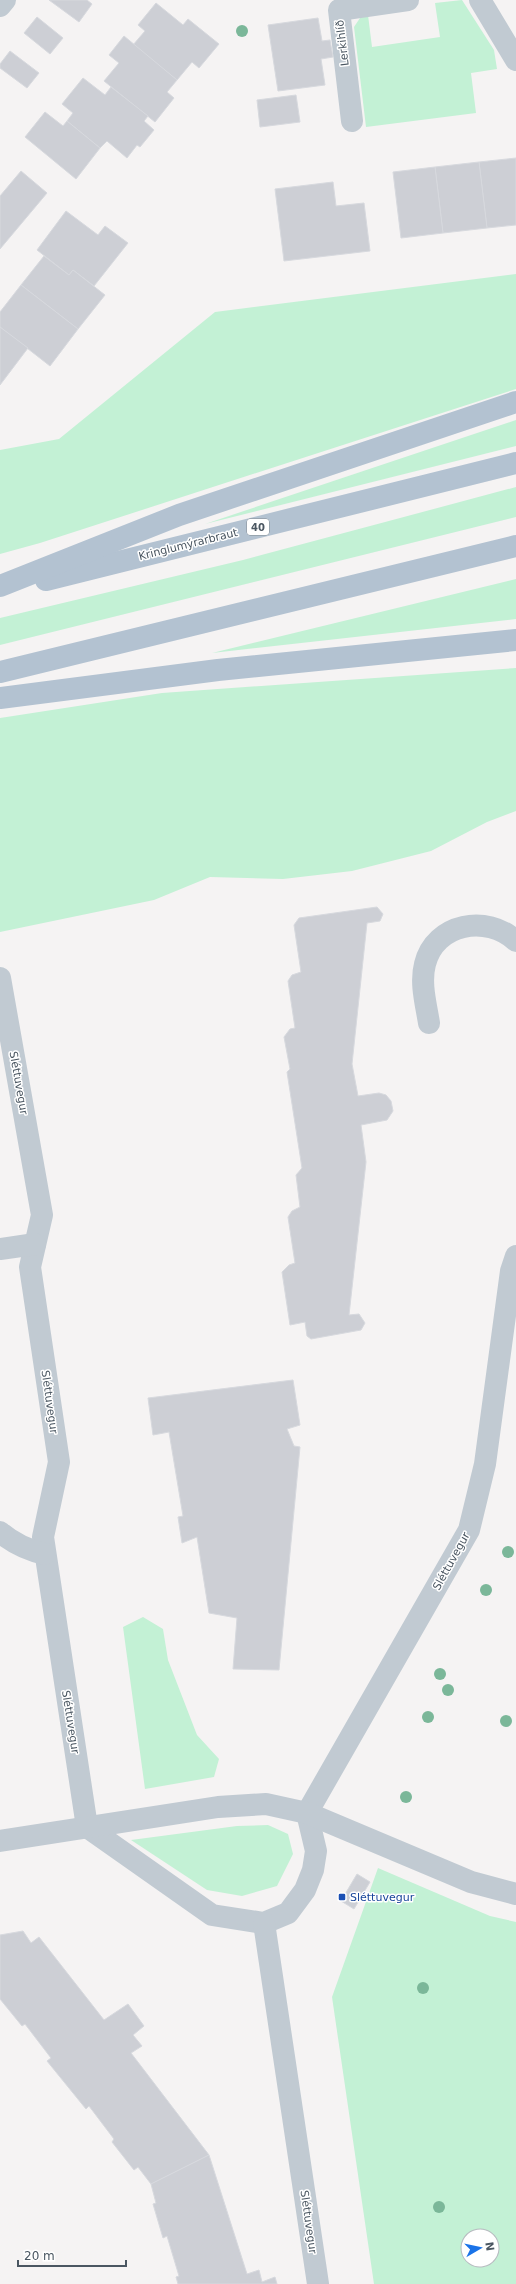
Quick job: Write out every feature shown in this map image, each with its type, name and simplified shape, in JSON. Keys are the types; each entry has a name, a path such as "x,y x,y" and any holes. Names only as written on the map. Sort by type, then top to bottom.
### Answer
{"main road":[{"path":"0,586 179,515 516,402"},
{"name":"Kringlumýrarbraut","path":"0,591 516,463"},
{"path":"0,672 516,546"},
{"path":"0,698 218,670 516,640"}],"street":[{"path":"0,6 5,0"},
{"name":"Lerkihlíð","path":"352,121 339,10 408,0"},
{"path":"480,0 516,60"},
{"path":"429,1022 423,978 425,964 430,951 439,940 462,926 478,924 494,927 509,934 516,941"},
{"name":"Sléttuvegur","path":"0,978 42,1215 30,1267 59,1462 43,1537 87,1827"},
{"path":"0,1249 35,1244"},
{"name":"Sléttuvegur","path":"307,1813 469,1530 485,1464 511,1271 516,1256"},
{"path":"0,1532 18,1546 28,1551 45,1554"},
{"path":"0,1841 218,1807 266,1804 307,1813 471,1882 516,1894"},
{"path":"87,1827 212,1915 264,1923 288,1913 305,1890 313,1870 316,1851 307,1813"},
{"name":"Sléttuvegur","path":"264,1923 318,2284"}],"green space":[{"path":"462,0 494,50 497,69 471,73 476,113 366,127 354,27 362,15 368,15 372,47 440,37 435,3"},
{"path":"516,274 516,389 40,543 0,554 0,450 59,439 215,312"},
{"path":"516,420 516,446 205,524 504,424"},
{"path":"516,487 516,517 0,645 0,618 243,560"},
{"path":"516,579 516,619 212,653"},
{"path":"516,668 516,811 487,822 431,851 352,871 283,879 210,877 154,900 0,932 0,718 162,693"},
{"path":"143,1617 163,1629 168,1660 197,1735 219,1759 214,1777 145,1789 123,1627"},
{"path":"268,1825 288,1834 293,1854 277,1886 242,1896 207,1890 131,1840 237,1826"},
{"path":"378,1868 490,1916 516,1922 516,2284 374,2284 332,1997"}],"building":[{"path":"49,0 87,0 92,4 79,22"},
{"path":"156,3 183,25 188,19 219,44 199,68 192,62 177,80 133,45 145,31 138,25"},
{"path":"37,17 63,38 50,54 24,33"},
{"path":"318,18 322,41 330,40 333,57 321,59 325,85 278,91 268,25"},
{"path":"124,36 177,80 167,92 174,98 155,122 104,81 119,63 109,55"},
{"path":"10,51 39,73 27,88 0,68 0,64"},
{"path":"83,78 105,95 111,87 148,116 144,121 154,130 140,147 137,145 127,158 107,141 100,148 67,121 73,113 62,104"},
{"path":"296,95 300,122 260,127 257,100"},
{"path":"45,112 63,126 67,121 100,148 76,179 25,137"},
{"path":"516,158 516,225 487,228 479,162"},
{"path":"479,162 487,228 443,233 435,167"},
{"path":"435,167 443,233 401,238 393,172"},
{"path":"21,171 47,193 0,249 0,196"},
{"path":"333,182 336,206 364,203 370,251 284,261 275,189"},
{"path":"66,211 98,235 105,226 128,243 94,286 73,270 69,275 37,250"},
{"path":"44,256 69,275 73,270 105,295 78,329 21,285"},
{"path":"21,285 78,329 50,366 0,327 0,312"},
{"path":"0,327 28,348 0,385"},
{"path":"377,907 383,914 380,921 367,923 352,1064 358,1096 379,1093 386,1095 391,1101 393,1111 387,1120 361,1125 366,1162 349,1315 359,1314 365,1323 361,1330 311,1339 307,1336 305,1322 290,1325 282,1272 289,1265 295,1263 288,1217 292,1211 300,1207 296,1175 302,1168 287,1072 290,1069 284,1037 290,1029 295,1028 288,981 292,975 301,972 294,925 299,918"},
{"path":"293,1380 300,1425 287,1429 294,1446 300,1447 279,1670 233,1669 237,1618 209,1613 197,1537 182,1543 178,1517 183,1516 169,1432 153,1435 148,1398"},
{"path":"357,1874 370,1882 354,1909 341,1901"},
{"path":"23,1931 31,1943 39,1937 104,2020 128,2004 144,2026 133,2035 142,2046 131,2053 209,2155 151,2184 138,2167 134,2170 112,2142 114,2139 89,2106 86,2109 47,2061 51,2058 25,2024 22,2026 0,1999 0,1935"},
{"path":"209,2155 247,2274 259,2270 262,2282 275,2277 277,2284 178,2284 176,2277 179,2276 167,2236 163,2238 153,2204 156,2203 151,2184"}],"place":[{"name":"Sléttuvegur","path":"342,1897"}]}
